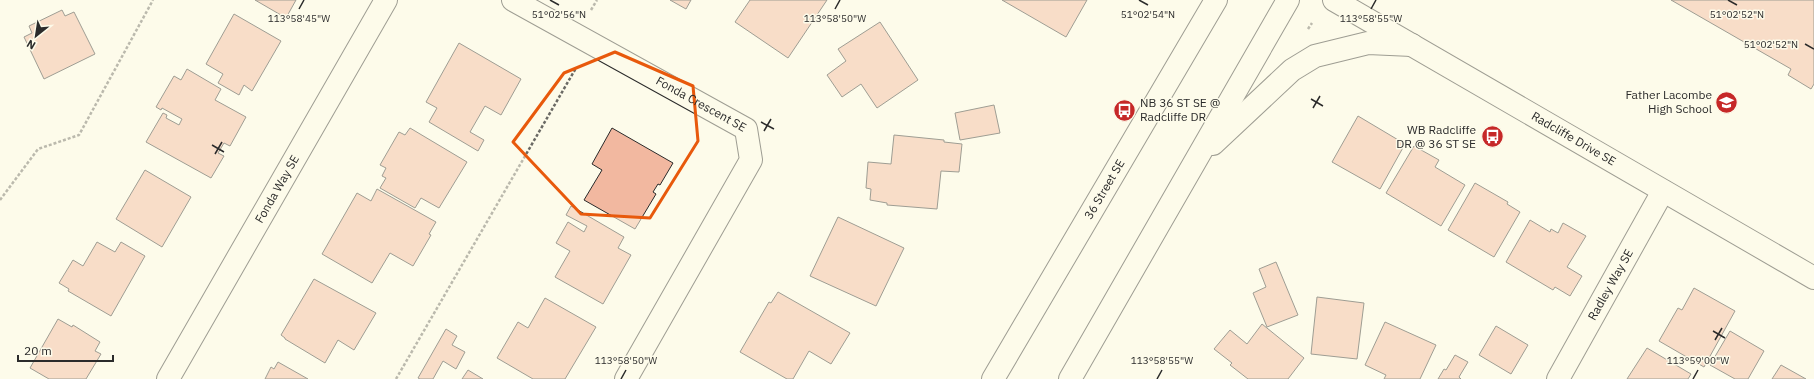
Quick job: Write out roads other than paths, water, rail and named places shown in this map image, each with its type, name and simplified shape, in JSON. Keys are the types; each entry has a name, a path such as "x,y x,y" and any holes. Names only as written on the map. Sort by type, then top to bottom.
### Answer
{"street":[{"name":"Fonda Way SE","path":"168,379 386,0"},
{"name":"Fonda Crescent SE","path":"513,0 746,129 751,160 626,379"},
{"name":"36 Street SE","path":"993,379 1216,0"},
{"path":"1070,379 1288,0"},
{"name":"Radcliffe Drive SE","path":"1334,0 1814,278"},
{"path":"1196,160 1292,70 1315,56 1368,43 1412,45"},
{"name":"Radley Way SE","path":"1558,379 1663,191"}],"place":[{"name":"Father Lacombe High School","path":"1727,102"},
{"name":"NB 36 ST SE @ Radcliffe DR","path":"1125,110"},
{"name":"WB Radcliffe DR @ 36 ST SE","path":"1492,137"}]}
